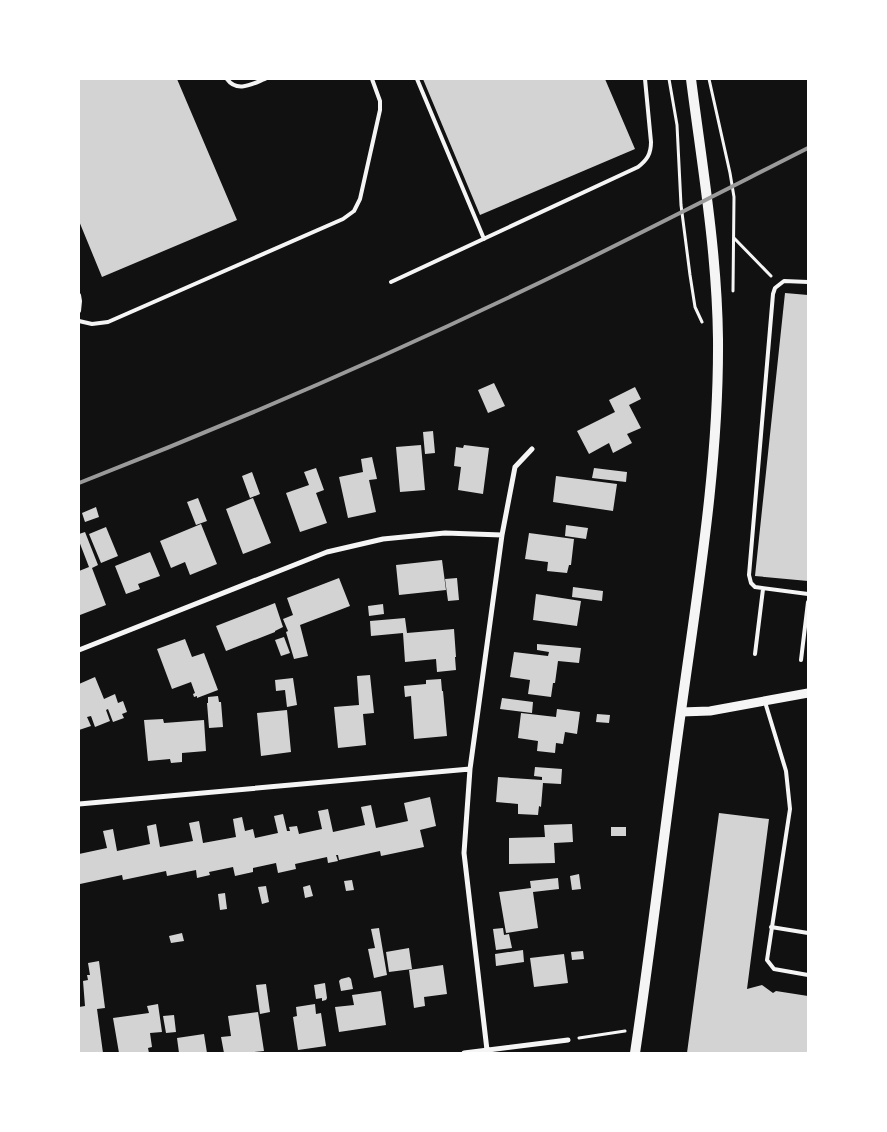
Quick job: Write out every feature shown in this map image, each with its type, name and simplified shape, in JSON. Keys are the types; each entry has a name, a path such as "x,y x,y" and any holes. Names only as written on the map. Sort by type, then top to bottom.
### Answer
{"main road":[{"path":"686,79 696,114"},
{"path":"635,1053 706,530 714,443 718,338 714,263 691,79"}],"street":[{"path":"487,1050 464,854 470,770 502,534 515,467 532,449"},
{"path":"79,650 327,552 382,539 445,533 502,534"},
{"path":"681,712 710,711 808,693"},
{"path":"79,804 470,770"},
{"path":"464,1053 568,1040"}],"lane":[{"path":"227,79 234,86 240,87 265,79"},
{"path":"79,321 92,324 108,322 343,220 354,211 360,199 380,110 380,101 372,79"},
{"path":"417,79 484,240"},
{"path":"391,282 638,167 646,161 651,149 651,142 644,79"},
{"path":"808,282 790,280 779,284 773,294 749,576 752,585 763,589 808,594"},
{"path":"79,295 79,311"},
{"path":"755,654 763,589"},
{"path":"801,660 808,602"},
{"path":"765,702 786,771 790,809 767,954 770,966 780,971 808,975"},
{"path":"771,928 808,933"}],"path":[{"path":"669,79 676,125 681,205 694,307 701,321 718,338"},
{"path":"709,79 734,197 733,296"},
{"path":"734,237 779,284"},
{"path":"568,1040 639,1028"}],"building":[{"path":"79,79 177,79 237,220 102,277 79,221"},
{"path":"423,79 605,79 635,149 480,215"},
{"path":"785,293 808,295 808,581 755,576"},
{"path":"494,383 505,406 488,413 478,390"},
{"path":"635,387 641,399 629,405 641,428 627,434 632,443 613,453 609,443 589,454 577,431 615,412 609,400"},
{"path":"433,431 435,453 425,454 423,432"},
{"path":"421,445 425,490 400,492 396,447"},
{"path":"464,445 489,448 483,494 458,490 461,467 454,466 456,447 463,448"},
{"path":"372,457 377,479 369,480 376,512 348,518 339,477 363,472 361,459"},
{"path":"316,468 324,490 316,493 327,523 300,532 286,493 309,485 304,472"},
{"path":"594,468 627,472 626,482 592,478"},
{"path":"252,472 260,494 250,498 242,476"},
{"path":"556,476 617,484 613,511 553,502"},
{"path":"198,498 207,521 196,525 187,502"},
{"path":"253,498 271,543 243,554 226,509"},
{"path":"96,507 99,517 85,522 82,513"},
{"path":"201,524 217,564 190,575 185,562 171,568 160,541"},
{"path":"566,525 588,528 586,539 565,536"},
{"path":"106,527 118,556 101,563 89,534"},
{"path":"85,532 98,565 92,568 106,605 80,615 79,571 89,567 79,541 79,534"},
{"path":"529,533 574,539 571,565 569,565 567,573 547,571 548,562 525,559"},
{"path":"150,552 160,576 138,584 140,589 126,594 115,566"},
{"path":"442,560 446,590 399,595 396,565"},
{"path":"339,578 350,606 300,625 308,656 294,659 286,632 288,631 283,619 293,615 287,598"},
{"path":"457,578 459,600 448,601 445,579"},
{"path":"573,587 603,591 602,601 572,597"},
{"path":"536,594 581,601 577,626 533,620"},
{"path":"275,603 283,627 275,632 226,651 216,626"},
{"path":"383,604 384,614 369,616 368,606"},
{"path":"405,618 407,633 454,629 456,670 437,672 436,659 405,662 403,633 371,636 370,621"},
{"path":"284,637 290,653 281,656 275,640"},
{"path":"185,639 192,657 204,653 218,690 197,698 197,696 194,697 193,694 195,693 191,682 172,689 157,649"},
{"path":"537,644 581,648 579,663 558,661 551,697 528,694 530,680 510,677 514,652 548,656 549,652 537,650"},
{"path":"370,675 374,713 363,714 366,745 338,748 334,707 359,705 357,676"},
{"path":"95,677 104,699 115,694 118,703 123,701 127,712 122,714 124,718 113,722 108,709 106,710 110,721 95,727 91,716 87,717 91,726 79,730 79,684"},
{"path":"293,678 297,705 287,707 285,690 276,691 275,680"},
{"path":"441,679 447,736 414,739 411,696 405,697 404,686 426,684 426,680"},
{"path":"218,696 219,702 221,702 223,727 209,728 208,697"},
{"path":"502,698 533,702 532,713 500,709"},
{"path":"557,709 580,712 577,734 565,732 563,744 556,743 555,753 537,751 538,741 518,738 521,713 556,717"},
{"path":"287,710 291,752 261,756 257,713"},
{"path":"597,714 610,715 609,723 596,722"},
{"path":"163,719 164,723 204,720 206,751 182,753 182,762 171,763 170,759 148,761 144,720"},
{"path":"535,767 562,769 561,784 543,783 541,807 539,806 538,815 518,814 518,804 496,802 498,777 542,780 542,777 534,776"},
{"path":"430,797 436,826 420,830 424,847 381,856 380,851 339,860 338,855 336,855 338,861 328,863 327,857 295,864 296,869 278,873 276,863 253,868 253,872 235,876 233,867 209,872 210,875 197,878 196,870 167,876 166,871 123,880 122,875 80,884 79,854 107,848 103,831 113,829 117,851 150,844 147,826 156,824 160,847 193,841 189,823 199,821 203,843 236,837 233,819 242,817 245,831 253,829 255,838 278,833 274,816 283,814 287,831 290,831 289,827 297,826 299,834 322,829 318,811 328,809 333,832 365,825 361,807 371,805 376,828 408,821 404,803"},
{"path":"719,813 769,819 747,989 762,985 773,993 776,991 808,996 808,1053 687,1053"},
{"path":"572,824 573,842 554,843 555,863 509,864 509,838 545,837 544,825"},
{"path":"611,827 626,827 626,836 611,836"},
{"path":"579,874 581,889 572,890 570,876"},
{"path":"558,878 559,889 533,892 538,928 506,933 499,892 531,888 530,881"},
{"path":"352,880 354,890 346,891 344,881"},
{"path":"310,885 313,896 305,898 303,887"},
{"path":"266,886 269,902 262,904 258,887"},
{"path":"225,893 227,909 220,910 218,894"},
{"path":"379,928 387,975 374,978 368,949 375,948 371,929"},
{"path":"503,928 504,935 509,934 512,948 496,950 493,929"},
{"path":"182,933 184,941 171,943 169,936"},
{"path":"409,948 412,969 389,972 386,952"},
{"path":"523,950 524,962 496,966 495,954"},
{"path":"583,951 584,959 572,960 571,952"},
{"path":"564,954 568,983 534,987 530,958"},
{"path":"99,961 105,1008 97,1009 103,1053 79,1053 79,1007 85,1006 83,981 88,980 87,975 90,975 88,963"},
{"path":"443,965 447,994 424,997 425,1006 414,1008 409,970"},
{"path":"349,977 353,989 341,991 339,981"},
{"path":"325,983 326,1000 322,1001 322,998 316,999 314,985"},
{"path":"266,984 270,1012 260,1014 256,985"},
{"path":"381,991 386,1025 339,1032 335,1007 354,1005 352,995"},
{"path":"158,1004 162,1032 150,1033 152,1047 148,1048 149,1053 119,1053 113,1018 149,1013 147,1006"},
{"path":"315,1004 316,1014 321,1013 326,1046 298,1050 293,1017 297,1016 296,1007"},
{"path":"258,1012 264,1051 224,1053 221,1037 231,1036 228,1016"},
{"path":"174,1015 176,1032 166,1033 163,1016"},
{"path":"204,1034 207,1053 179,1053 177,1038"}],"railway":[{"path":"79,483 268,406 455,323 578,264 808,148"}]}
